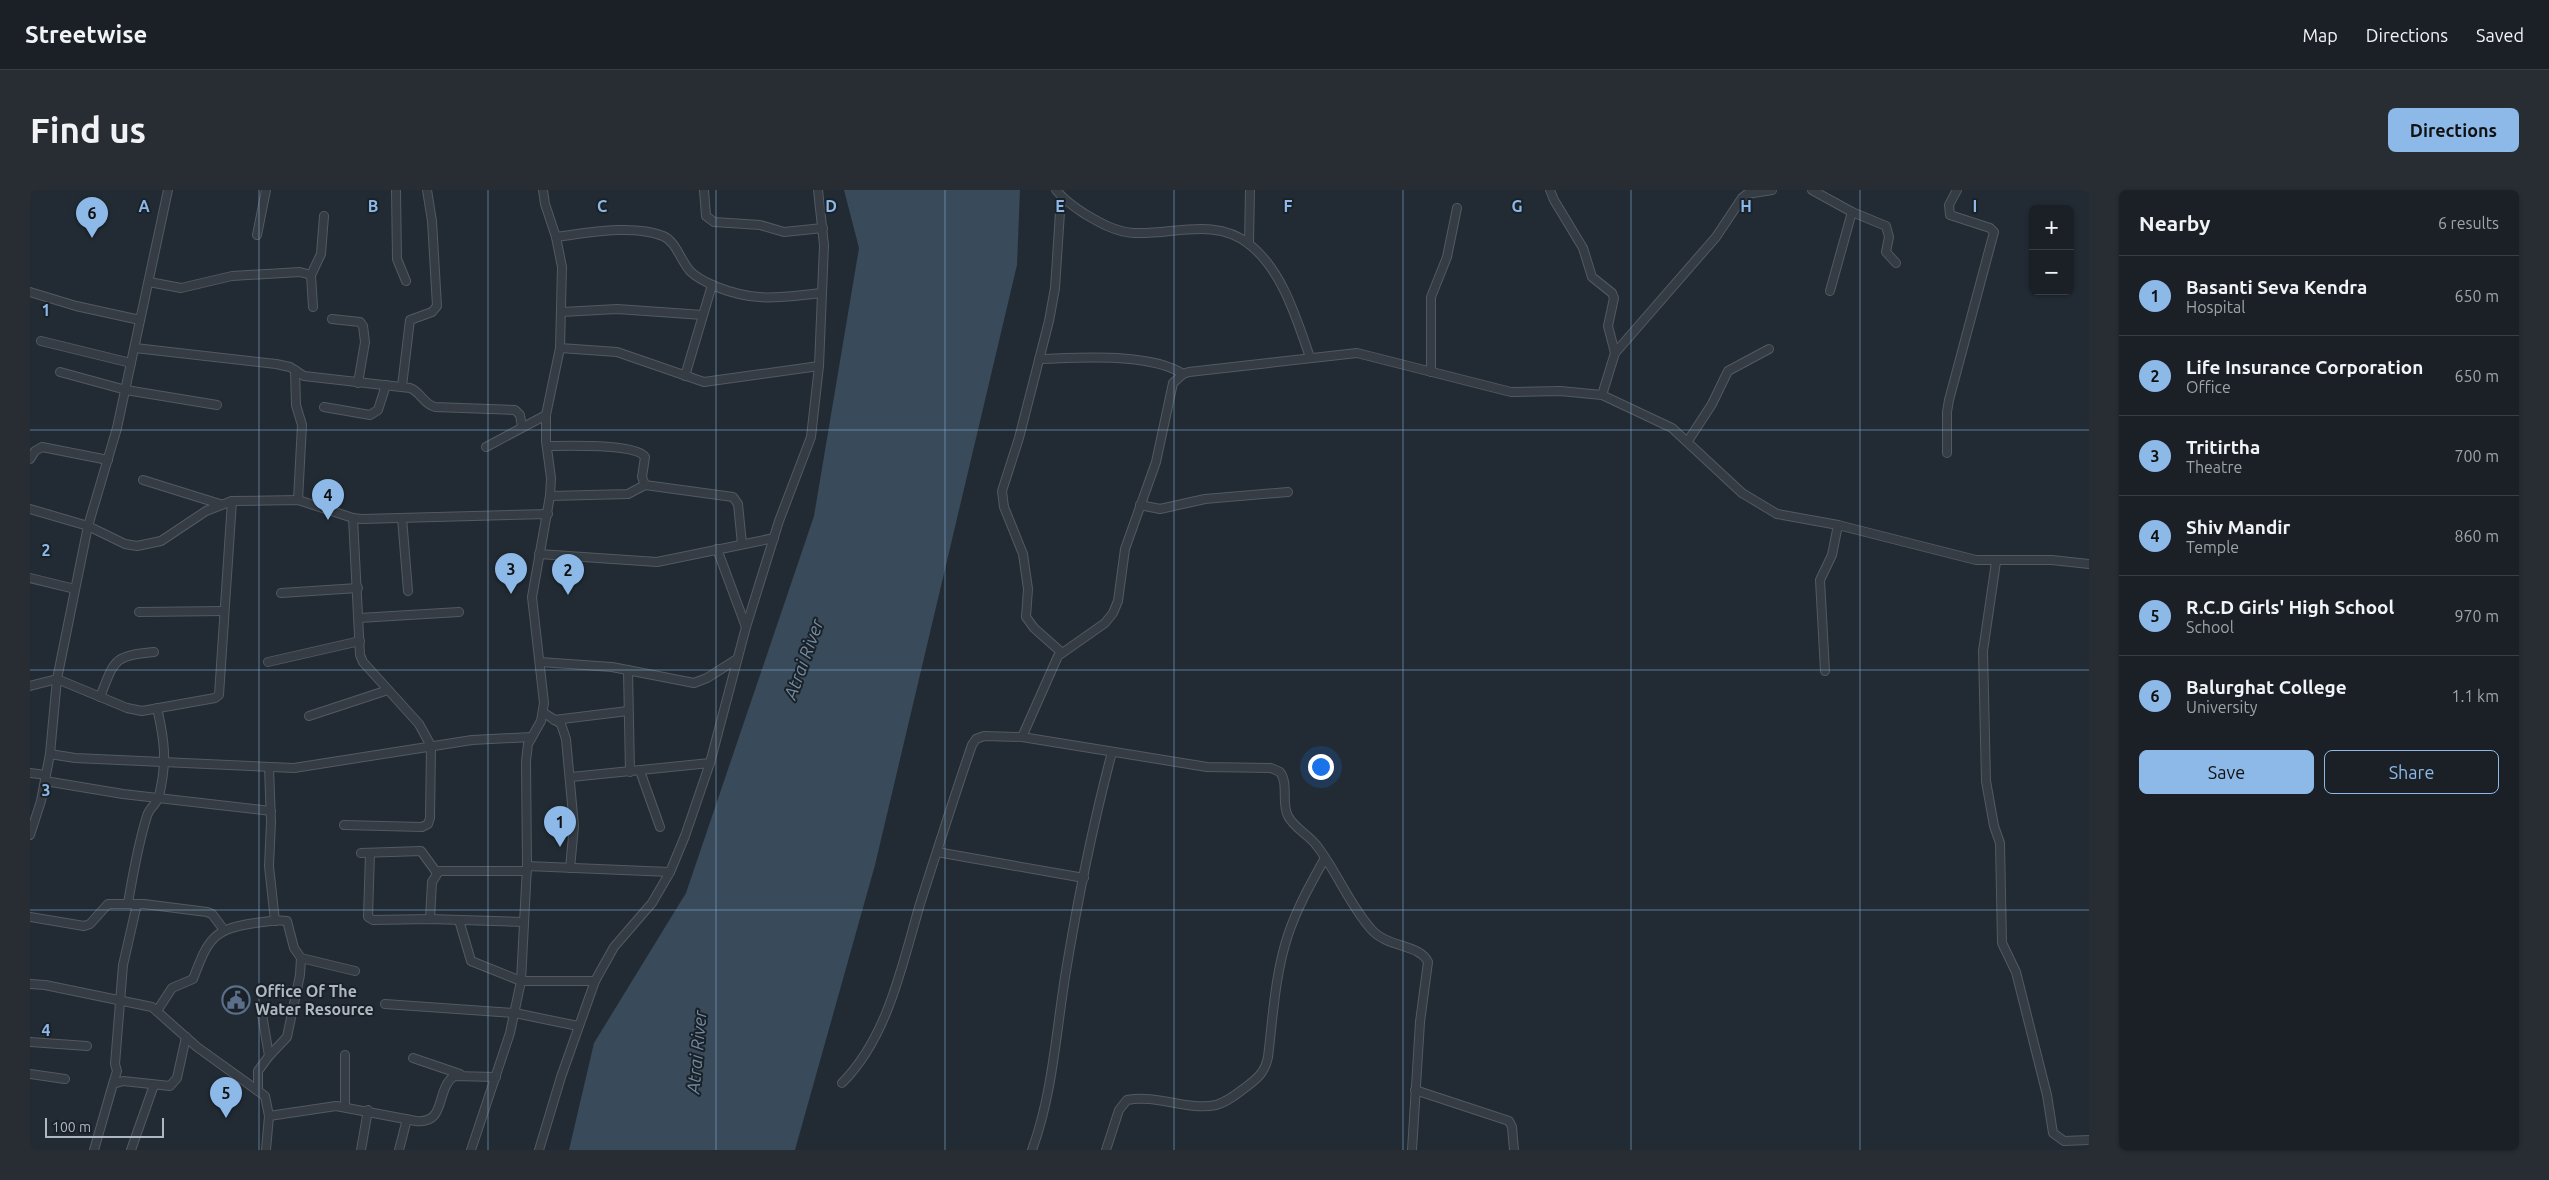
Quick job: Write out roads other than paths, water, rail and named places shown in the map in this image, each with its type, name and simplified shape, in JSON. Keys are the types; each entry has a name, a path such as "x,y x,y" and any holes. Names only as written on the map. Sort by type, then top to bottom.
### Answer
{"street":[{"path":"30,834 34,809 45,778 50,754 57,679 88,526 108,460 126,390 168,190"},
{"path":"257,235 266,190"},
{"path":"396,190 397,259 406,281"},
{"path":"402,386 410,320 432,312 436,306 432,221 427,190"},
{"path":"471,1150 515,1013 521,981 527,869 526,761 532,737 544,713 532,597 550,496 551,478 546,415 560,348 562,267 543,190"},
{"path":"704,190 706,216 714,222 760,225 784,232 823,228"},
{"path":"539,1150 578,1026 594,982 614,947 652,904 670,872 697,804 710,763 746,627 774,538 811,437 820,366 823,228 818,190"},
{"path":"1249,244 1250,190"},
{"path":"1550,190 1583,248 1592,277 1612,293 1614,298 1608,326 1615,353"},
{"path":"1602,395 1615,353 1716,237 1742,198 1747,194 1772,190"},
{"path":"1812,190 1852,212 1886,226 1889,237 1886,252 1889,258 1896,263"},
{"path":"1947,453 1949,400 1994,232 1990,228 1950,215 1949,205 1957,190"},
{"path":"1058,193 1102,224 1124,232 1142,233 1200,228 1225,233 1249,244 1267,262 1277,278 1292,308 1310,357"},
{"path":"1058,193 1056,288 1018,438 1002,486 1002,497 1023,554 1028,589 1026,617 1034,628 1061,652"},
{"path":"1431,372 1431,297 1447,257 1457,208"},
{"path":"1830,291 1852,212"},
{"path":"313,307 312,275 321,254 324,216"},
{"path":"556,237 608,230 661,235 670,241 686,267 694,275 738,296 752,298 822,293"},
{"path":"149,282 181,288 232,276 300,272 312,275"},
{"path":"686,376 712,284"},
{"path":"30,292 76,306 140,320"},
{"path":"562,312 617,309 703,315"},
{"path":"332,319 360,322 363,326 365,342 358,383"},
{"path":"41,341 131,363"},
{"path":"135,348 276,364 296,370 304,376 402,386 417,391 426,403 435,407 515,410 520,415 522,427"},
{"path":"560,348 616,352 704,382 820,366"},
{"path":"1688,441 1712,404 1728,370 1769,350"},
{"path":"1022,737 1046,680 1061,652 1105,624 1113,613 1118,601 1125,549 1156,462 1173,383 1183,374 1310,357 1357,353 1511,392 1560,391 1602,395 1672,428 1688,441 1742,494 1766,509 1788,516 1838,525 1953,556 1996,562 2052,560 2089,564"},
{"path":"1039,359 1101,358 1150,362 1173,367 1183,374"},
{"path":"296,370 296,405 302,425 298,500"},
{"path":"60,372 126,390 217,405"},
{"path":"324,407 370,415 378,410 386,385"},
{"path":"486,447 546,415"},
{"path":"547,446 599,446 641,452 645,457 642,477 645,485"},
{"path":"30,459 35,451 42,447 108,460"},
{"path":"143,480 220,504"},
{"path":"550,496 628,494 645,485 733,497 738,504 742,544"},
{"path":"1140,505 1160,509 1204,499 1288,492"},
{"path":"30,509 88,526 125,544 151,545 161,541 220,504 232,501 298,500 353,518 548,514"},
{"path":"30,686 57,679 135,710 215,698 218,695 232,501"},
{"path":"344,825 422,827 428,824 430,818 431,746 419,724 364,662 360,655 353,518"},
{"path":"402,518 408,591"},
{"path":"1825,671 1820,580 1832,555 1838,525"},
{"path":"539,554 648,562 774,538"},
{"path":"717,549 746,627"},
{"path":"1996,562 1984,646 1985,763 1987,793 2000,843 2002,943 2016,972 2048,1095 2053,1133 2064,1141 2089,1140"},
{"path":"30,578 75,589"},
{"path":"281,593 358,588"},
{"path":"139,612 224,611"},
{"path":"359,618 459,612"},
{"path":"268,662 360,640"},
{"path":"100,696 116,661 126,655 154,652"},
{"path":"540,662 584,663 694,683 707,678 737,659"},
{"path":"628,670 630,772"},
{"path":"309,716 388,690"},
{"path":"94,1150 117,1071 115,1064 123,965 132,903 148,812 158,799 164,762 166,744 157,708"},
{"path":"554,720 628,712"},
{"path":"544,713 561,724 566,739 574,838 570,868"},
{"path":"842,1083 861,1062 876,1035 896,984 957,788 976,739 984,736 1022,737 1207,767 1275,770 1282,775 1286,809 1291,821 1306,833 1325,858 1372,930 1390,943 1421,953 1428,962 1414,1090 1412,1150"},
{"path":"50,754 75,758 294,768 472,740 532,737"},
{"path":"1032,1150 1047,1099 1066,972 1084,878 1112,752"},
{"path":"570,777 710,763"},
{"path":"269,767 271,811 269,866 275,920"},
{"path":"640,770 660,827"},
{"path":"30,773 45,778 158,799 271,811"},
{"path":"361,853 421,851 437,873"},
{"path":"937,852 1084,878"},
{"path":"370,853 368,917 373,920 430,919 524,922"},
{"path":"1106,1150 1119,1110 1127,1100 1142,1097 1216,1105 1231,1098 1259,1078 1266,1067 1268,1057 1277,978 1286,940 1302,901 1325,858"},
{"path":"430,919 432,882 437,873 446,870 570,868 670,872"},
{"path":"30,917 84,926 90,924 108,904 132,903 200,910 212,914 224,930"},
{"path":"157,1011 172,988 193,979 204,952 213,939 224,930 275,920 287,921 290,924 294,948 301,958 300,975 287,1037 258,1071 258,1091"},
{"path":"459,920 471,961 521,981 594,982"},
{"path":"301,958 355,971"},
{"path":"30,984 146,1004 157,1011 161,1017 186,1038 265,1096 268,1116 266,1150"},
{"path":"385,1004 515,1013 578,1026"},
{"path":"262,1014 269,1056"},
{"path":"113,1084 123,1081 170,1086 174,1082 186,1038"},
{"path":"30,1042 87,1046"},
{"path":"345,1056 345,1106"},
{"path":"413,1058 462,1074 496,1077"},
{"path":"30,1074 65,1079"},
{"path":"268,1116 318,1107 345,1106 407,1119 422,1121 432,1119 448,1080 462,1074"},
{"path":"131,1150 154,1085"},
{"path":"1414,1090 1509,1121 1512,1127 1514,1150"},
{"path":"361,1150 368,1110"},
{"path":"399,1150 407,1119"}],"water":[{"name":"Atrai River","path":"844,190 1020,190 1017,265 875,865 795,1150 569,1150 594,1043 686,893 814,516 859,248"}],"place":[{"name":"Balurghat College","path":"92,238"},
{"name":"Shiv Mandir","path":"328,520"},
{"name":"Tritirtha","path":"511,594"},
{"name":"Life Insurance Corporation","path":"568,595"},
{"name":"Basanti Seva Kendra","path":"560,847"},
{"name":"Office Of The Water Resource","path":"236,1000"},
{"name":"R.C.D Girls' High School","path":"226,1118"}]}
